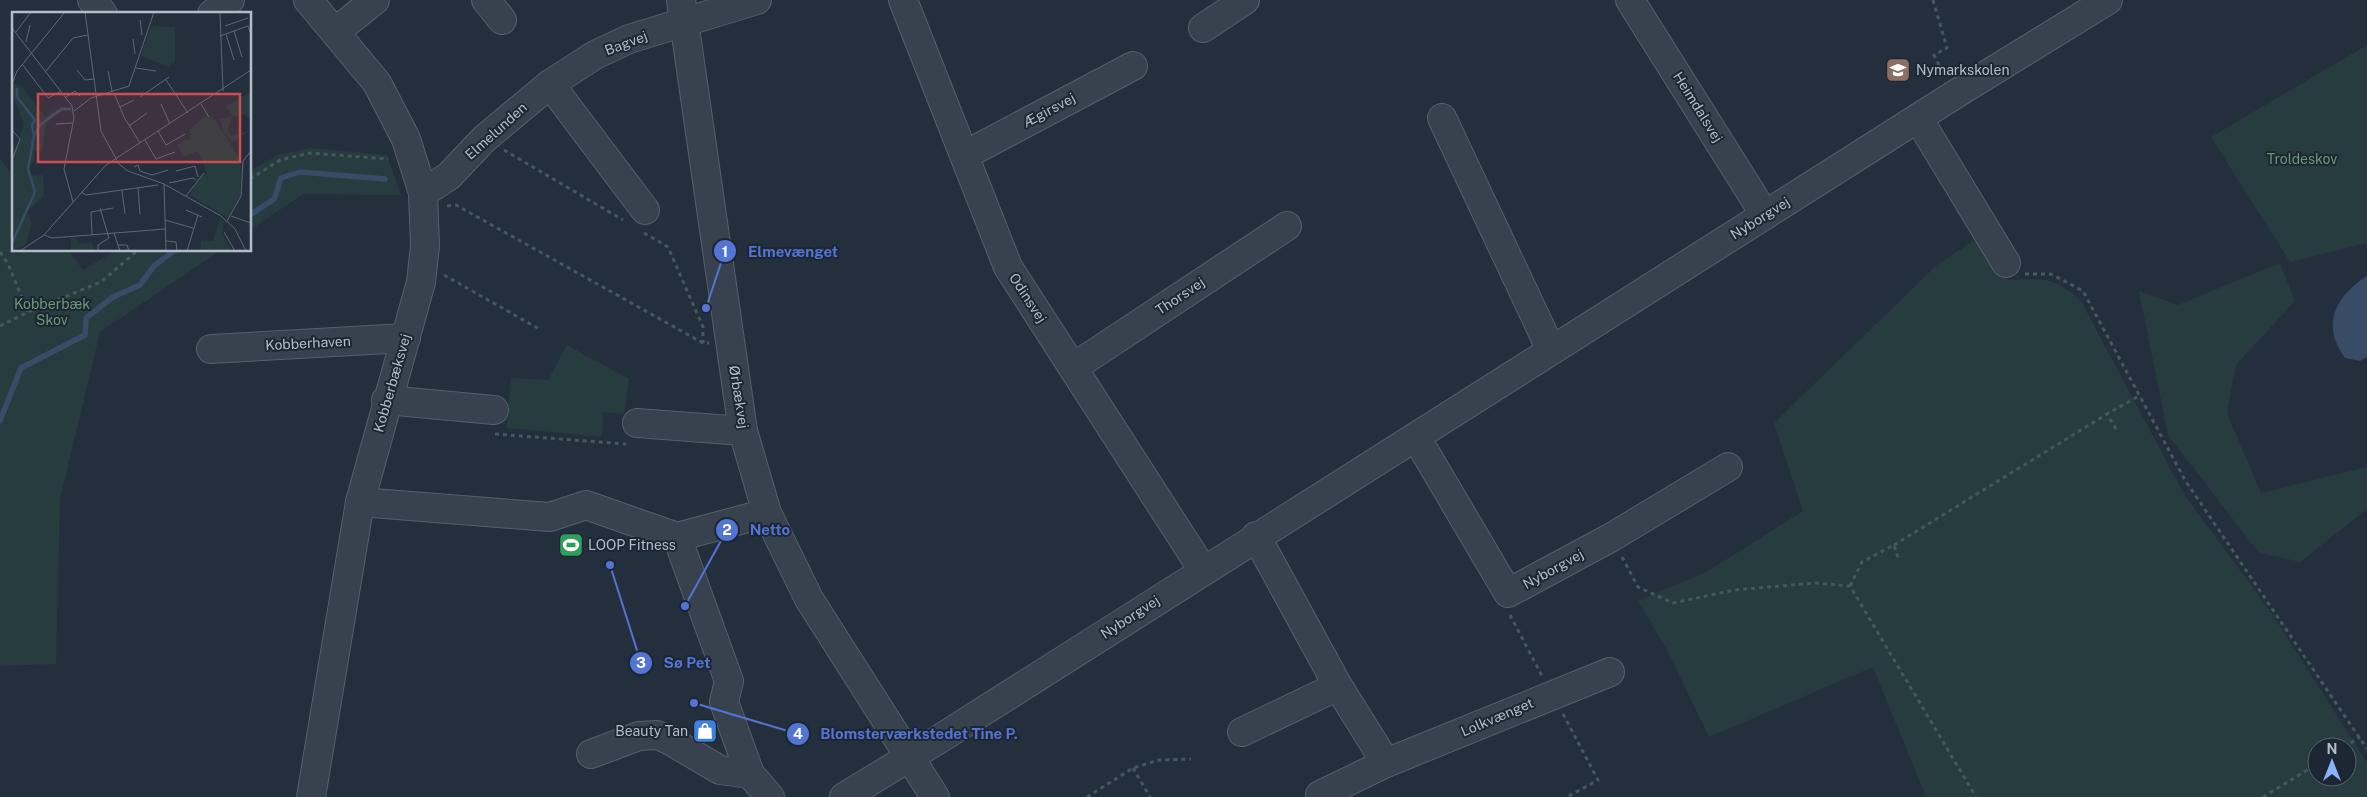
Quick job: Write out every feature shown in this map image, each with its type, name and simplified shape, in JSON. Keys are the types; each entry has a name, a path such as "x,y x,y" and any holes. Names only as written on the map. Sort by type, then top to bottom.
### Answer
{"street":[{"path":"92,0 101,12"},
{"path":"215,12 230,0"},
{"name":"Kobberbæksvej","path":"308,0 377,83 406,139 423,202 425,246 421,282 406,338 386,400 360,502 311,797"},
{"path":"335,32 374,0"},
{"name":"Bagvej","path":"561,76 683,12 758,0"},
{"name":"Odinsvej","path":"903,0 1008,267 1203,570"},
{"path":"1203,28 1245,0"},
{"name":"Heimdalsvej","path":"1630,0 1764,215"},
{"name":"Nyborgvej","path":"844,797 1416,437 1764,215 2108,0"},
{"name":"Ørbækvej","path":"683,12 743,431 767,512 809,599 935,797"},
{"name":"Ægirsvej","path":"965,154 1133,66"},
{"path":"561,76 636,221"},
{"name":"Elmelunden","path":"423,202 484,139 561,76"},
{"path":"1442,118 1551,350"},
{"path":"1918,118 2006,263"},
{"name":"Thorsvej","path":"1074,368 1287,226"},
{"name":"Kobberhaven","path":"211,349 406,338"},
{"path":"386,400 490,422"},
{"path":"632,434 743,431"},
{"name":"Nyborgvej","path":"1416,437 1508,594 1612,537 1728,467"},
{"path":"360,502 550,517 586,505 677,537 767,512"},
{"path":"1256,536 1338,686 1386,763"},
{"path":"677,537 729,681 724,702 750,774 770,797"},
{"name":"Lolkvænget","path":"1320,795 1386,763 1610,672"},
{"path":"1242,732 1338,686"},
{"path":"591,754 639,736 657,735 720,770 750,774"}],"path":[{"path":"1932,0 1947,48 1934,55 1945,74 1936,82 1947,100"},
{"path":"484,139 636,221 668,247 703,327 703,343"},
{"path":"251,177 280,160 310,153 381,160 411,156"},
{"path":"423,202 456,205 703,343 730,343"},
{"path":"0,326 28,312 101,282 137,251"},
{"path":"0,252 8,264 28,312"},
{"path":"2006,263 2017,274 2051,274 2083,291 2185,480 2367,749"},
{"path":"422,268 441,273 541,330"},
{"path":"1850,586 1862,562 1894,545 2139,396"},
{"path":"2107,414 2116,429"},
{"path":"490,422 632,434"},
{"path":"1612,537 1638,587 1673,603 1743,590 1815,583 1850,586"},
{"path":"1894,545 1899,561"},
{"path":"1850,586 1976,797"},
{"path":"1087,797 1133,768 1159,760 1191,759"},
{"path":"1133,768 1150,797"},
{"path":"2263,797 2307,770"}],"green space":[{"name":"Troldeskov","path":"2367,45 2367,243 2290,262 2211,137"},
{"path":"311,148 387,155 401,195 303,194 251,229 251,170 278,155"},
{"name":"Kobberbæk Skov","path":"0,158 12,174 12,251 69,251 83,270 115,251 220,251 100,332 60,499 56,664 0,666"},
{"path":"1983,235 2008,280 2031,279 2055,283 2081,301 2185,496 2269,609 2350,737 2307,737 2307,787 2357,787 2357,747 2367,763 2367,797 1926,797 1873,667 1709,737 1665,646 1638,601 1708,571 1803,511 1774,423 1938,264"},
{"path":"2280,263 2295,301 2236,365 2227,413 2261,493 2367,467 2367,509 2300,562 2258,552 2168,435 2139,291 2178,305"},
{"path":"567,345 629,379 624,414 603,412 602,437 507,428 511,378 548,380"}],"water":[{"path":"2367,276 2367,357 2360,361 2345,358 2337,346 2333,322 2335,312 2347,292"}],"waterway":[{"path":"251,214 274,199 281,178 300,172 385,179"},
{"path":"0,421 21,368 85,335 86,318 113,297 140,285 154,266 174,251"}],"place":[{"name":"Nymarkskolen","path":"1898,70"},
{"name":"Elmevænget","path":"706,308"},
{"name":"LOOP Fitness","path":"571,545"},
{"name":"Sø Pet","path":"610,565"},
{"name":"Netto","path":"685,606"},
{"name":"Blomsterværkstedet Tine P.","path":"694,703"},
{"name":"Beauty Tan","path":"705,731"}]}
